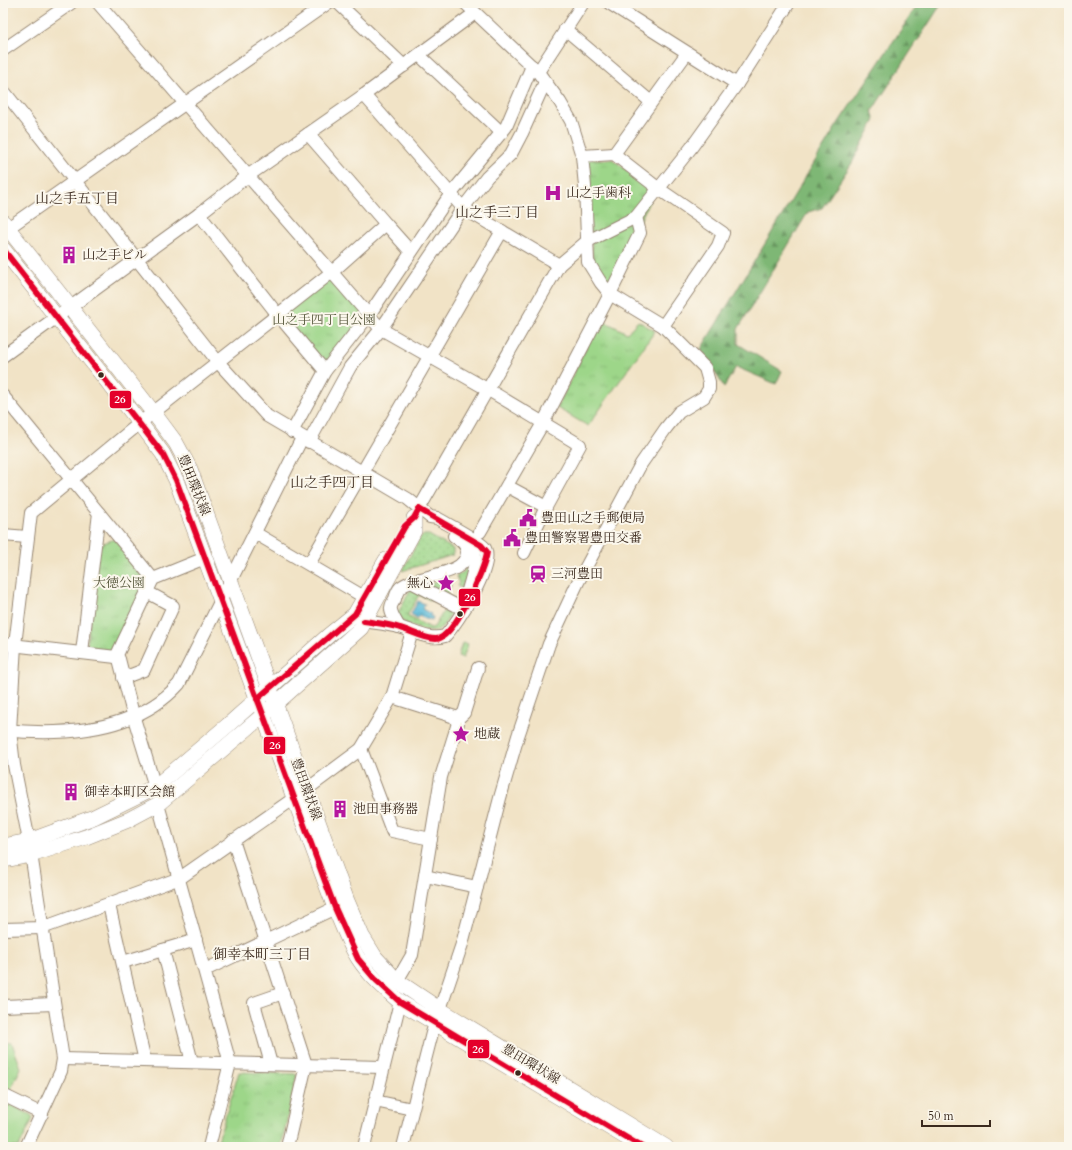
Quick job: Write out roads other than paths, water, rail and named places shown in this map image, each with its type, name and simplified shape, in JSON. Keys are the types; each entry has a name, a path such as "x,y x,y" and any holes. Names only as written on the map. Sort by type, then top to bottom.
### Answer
{"main road":[{"name":"豊田環状線","path":"5,225 153,412 176,443 190,469 270,688 300,794 335,908 354,952 382,986 400,1002 437,1015 666,1147"},
{"name":"豊田環状線","path":"3,249 163,454 176,480 262,716 300,794 362,936 375,957 398,981 437,1015 642,1147"},
{"path":"3,860 94,818 155,787 355,614 405,526 418,511"},
{"path":"3,846 30,848 100,831 128,820 158,804 262,716 361,628 414,531 418,511"}],"street":[{"path":"3,50 71,3"},
{"path":"98,3 249,175 381,329 487,389 580,445 546,507 524,553"},
{"path":"5,225 75,181 187,104 328,3"},
{"path":"338,3 404,66"},
{"path":"403,1147 437,1015 462,944 500,798 518,736 549,644 560,617 641,464 679,412 704,397 709,389 708,375 705,368 663,326 610,294 588,262 586,242 585,186 582,156 571,121 538,73 465,3"},
{"path":"7,731 68,731 87,729 134,718 170,694 179,684 255,533 301,437 325,371 369,315 450,195 506,128 565,29 583,3"},
{"path":"609,3 737,84"},
{"path":"418,511 559,264 586,242 636,217 659,189 737,84 789,3"},
{"path":"3,356 136,258 199,214 249,175 364,95 475,13"},
{"path":"565,29 651,102"},
{"path":"614,154 687,53"},
{"path":"419,55 502,133"},
{"path":"301,437 350,367 381,329 463,208 487,177 510,154 522,133 538,73"},
{"path":"3,90 218,362 267,416 363,473 418,511 431,524 465,544 467,555 458,568 411,582 400,588 391,606 391,611 399,627"},
{"path":"364,95 450,195 463,208 559,264"},
{"path":"308,134 411,252"},
{"path":"582,156 614,154 659,189 723,233 718,246 663,326"},
{"path":"199,214 278,315 325,371"},
{"path":"456,620 473,571 475,548 474,535 507,486 543,423 610,294 640,232 636,217"},
{"path":"26,1147 61,1071 63,1059 30,848 9,764 7,731 9,644 31,513 153,412 332,272 386,224"},
{"path":"309,564 502,231"},
{"path":"3,396 153,579"},
{"path":"507,486 546,507"},
{"path":"364,621 399,627 412,632 440,638 450,630 470,599 487,557 484,548 474,535 418,511"},
{"path":"82,652 99,513"},
{"path":"255,533 364,597"},
{"path":"3,535 27,537"},
{"path":"116,657 153,579 205,558"},
{"path":"411,582 461,608"},
{"path":"123,678 144,670 173,606 147,592"},
{"path":"3,930 42,928 180,878 300,794 361,749 392,697 412,632"},
{"path":"9,644 82,652 116,657 119,659 134,718 155,787"},
{"path":"456,720 464,713 478,668"},
{"path":"392,697 455,717 458,723 441,777 412,955 398,981"},
{"path":"361,749 392,831 431,839"},
{"path":"158,804 180,878 230,1063 209,1147"},
{"path":"233,840 306,1065 287,1147"},
{"path":"425,876 477,887"},
{"path":"109,905 145,1061"},
{"path":"205,970 335,908"},
{"path":"123,962 196,940"},
{"path":"163,950 192,1062"},
{"path":"271,1064 254,1003 283,992"},
{"path":"364,1147 400,1002"},
{"path":"3,1006 54,1004"},
{"path":"63,1059 383,1067"},
{"path":"3,1095 42,1114"},
{"path":"375,1101 412,1109"}],"water":[{"path":"418,601 425,604 422,609 431,614 430,616 433,617 432,620 419,616 417,618 411,614"}],"place":[{"name":"山之手歯科","path":"553,193"},
{"name":"山之手ビル","path":"69,255"},
{"name":"豊田山之手郵便局","path":"528,518"},
{"name":"豊田警察署豊田交番","path":"512,538"},
{"name":"三河豊田","path":"538,574"},
{"name":"無心","path":"446,583"},
{"name":"地蔵","path":"461,734"},
{"name":"御幸本町区会館","path":"71,792"},
{"name":"池田事務器","path":"340,809"}],"district":[{"name":"山之手五丁目","path":"77,198"},
{"name":"山之手三丁目","path":"497,212"},
{"name":"山之手四丁目","path":"332,482"},
{"name":"御幸本町三丁目","path":"262,954"}],"park label":[{"name":"山之手四丁目公園","path":"324,320"},
{"name":"大徳公園","path":"119,583"}]}
